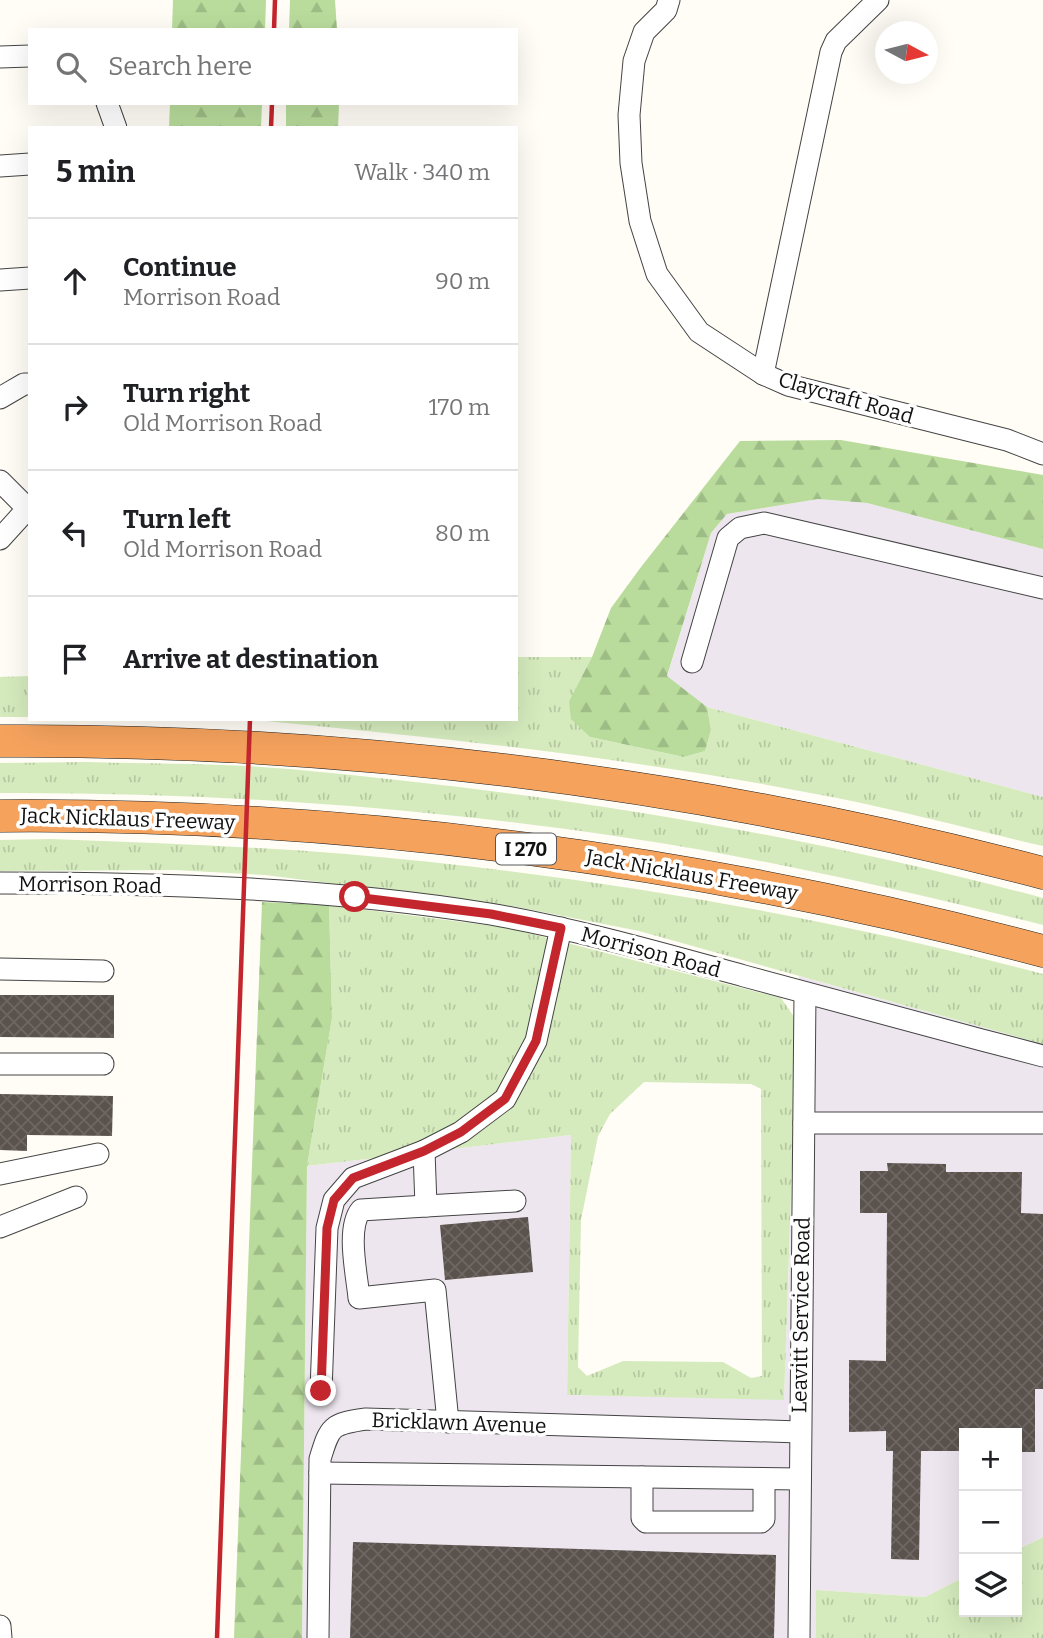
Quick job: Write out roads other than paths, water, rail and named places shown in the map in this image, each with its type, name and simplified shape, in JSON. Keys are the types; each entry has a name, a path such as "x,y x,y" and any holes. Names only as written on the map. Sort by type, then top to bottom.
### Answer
{"highway":[{"path":"0,741 95,740 247,747 381,756 559,777 765,809 933,845 1043,873"},
{"name":"Jack Nicklaus Freeway","path":"0,816 89,815 244,822 368,831 571,854 794,893 1043,951"}],"street":[{"name":"Claycraft Road","path":"669,0 666,10 644,32 634,61 629,115 631,163 640,221 657,274 699,332 763,374 788,385 1007,440 1043,454"},
{"path":"763,374 831,52 836,41 878,0"},
{"path":"0,57 28,56"},
{"path":"108,105 115,126"},
{"path":"0,166 28,164"},
{"path":"0,280 28,278"},
{"path":"0,398 28,384"},
{"path":"0,481 28,506"},
{"path":"0,539 28,508"},
{"path":"692,662 727,538 740,528 764,523 1043,587"},
{"name":"Morrison Road","path":"0,883 157,886 341,896 491,914 561,928 1043,1056"},
{"path":"321,1391 327,1228 334,1200 353,1178 424,1151 461,1132 505,1099 536,1041 561,928"},
{"path":"0,969 103,971"},
{"name":"Leavitt Service Road","path":"799,1638 805,993"},
{"path":"0,1064 103,1064"},
{"path":"804,1124 1043,1123"},
{"path":"424,1151 425,1206"},
{"path":"0,1174 98,1154"},
{"path":"0,1227 76,1197"},
{"path":"448,1422 435,1290 359,1298 353,1232 357,1215 361,1210 515,1201"},
{"name":"Bricklawn Avenue","path":"318,1638 320,1459 328,1433 342,1422 366,1419 800,1432"},
{"path":"320,1473 800,1479"},
{"path":"642,1477 642,1518 646,1522 761,1522 764,1519 764,1479"},
{"path":"0,1626 1,1638"}],"railway":[{"path":"274,28 275,0"},
{"path":"271,126 272,105"},
{"path":"217,1638 250,721"}]}
